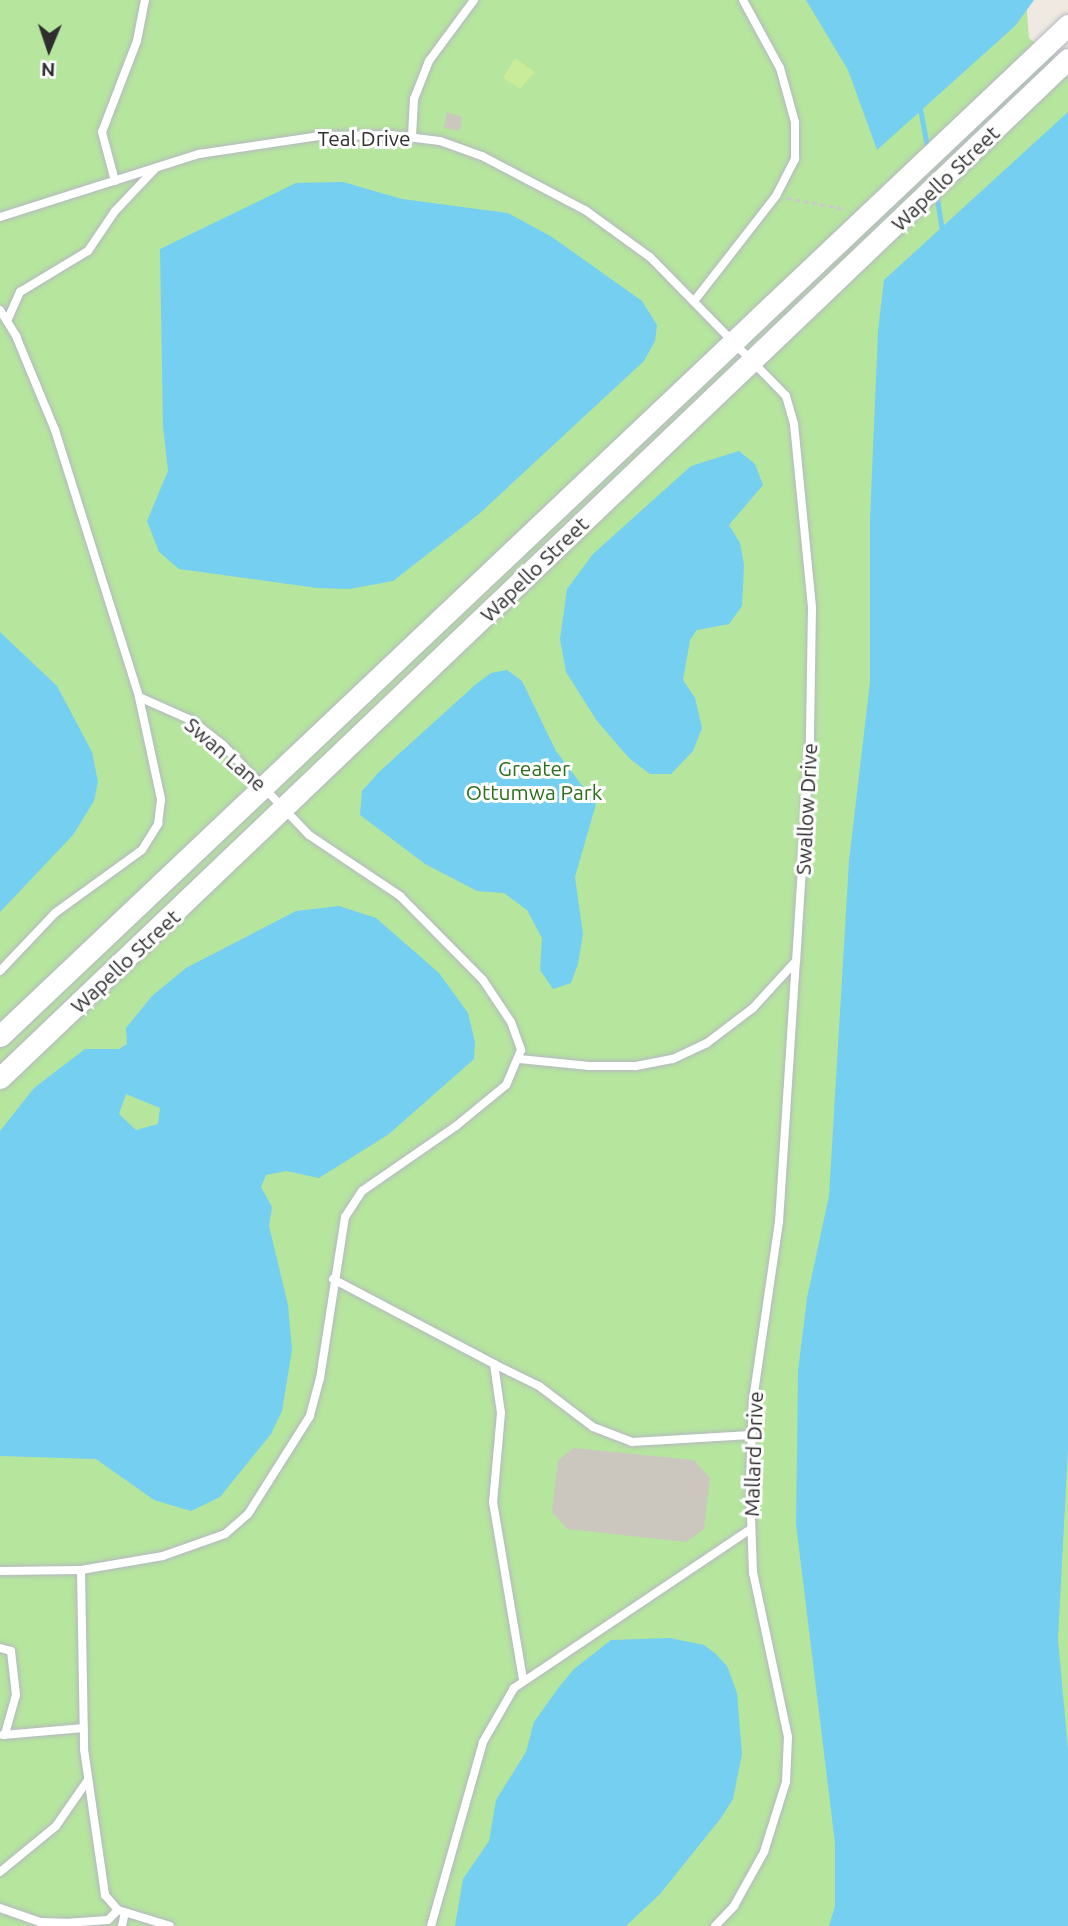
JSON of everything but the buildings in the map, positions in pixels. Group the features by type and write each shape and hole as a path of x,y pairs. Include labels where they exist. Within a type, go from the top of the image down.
{"main road":[{"name":"Wapello Street","path":"0,1036 732,340 1068,25"},
{"name":"Wapello Street","path":"0,1078 288,808 751,358 1068,59"}],"lane":[{"path":"115,181 102,132 137,41 145,0"},
{"path":"412,136 414,99 429,61 474,0"},
{"path":"695,300 776,196 795,159 795,122 779,68 743,0"},
{"name":"Teal Drive","path":"0,218 199,153 319,136 412,136 482,156 585,210 650,257 751,358"},
{"path":"7,321 20,292 88,251 115,211 157,167"},
{"path":"0,310 55,430 139,697 161,799 158,824 142,850 54,913 0,971"},
{"name":"Swallow Drive","path":"751,358 786,396 794,424 812,607 809,754 796,961"},
{"name":"Swan Lane","path":"139,697 191,720 288,808 309,835 400,897 483,980 511,1022 521,1050 519,1059"},
{"path":"0,1571 81,1570 163,1556 225,1534 248,1514 310,1416 320,1378 333,1279 345,1217 362,1191 456,1126 506,1085 519,1059 589,1066 635,1066 673,1059 707,1042 753,1008 796,961"},
{"name":"Mallard Drive","path":"715,1926 733,1906 764,1852 786,1782 788,1737 753,1573 751,1435 779,1222 796,961"},
{"path":"333,1279 539,1386 593,1427 632,1443 751,1435"},
{"path":"494,1364 501,1413 493,1502 523,1680"},
{"path":"431,1926 483,1742 514,1688 751,1528"},
{"path":"81,1570 84,1728 88,1780 105,1895 122,1911 170,1926"},
{"path":"0,1648 11,1651 16,1695 3,1735 84,1728"},
{"path":"0,1872 56,1826 88,1780"},
{"path":"0,1908 40,1922 65,1923 108,1920 122,1911"},
{"path":"122,1911 122,1926"}],"path":[{"path":"776,196 830,209 877,203"}],"green space":[{"name":"Greater Ottumwa Park","path":"0,0 1026,0 1029,38 1068,69 1068,1926 0,1926"},
{"path":"515,58 535,72 520,89 503,78"}],"water":[{"path":"806,0 1034,0 1015,26 877,150 848,70"},
{"path":"1068,112 1068,1448 1058,1640 1068,1749 1068,1926 829,1926 835,1906 835,1843 796,1524 798,1371 807,1298 829,1196 849,861 870,682 870,519 878,331 884,280"},
{"path":"343,182 402,199 508,213 552,237 642,301 657,325 655,341 644,361 479,514 393,581 349,589 317,588 179,569 159,552 147,521 168,471 163,426 160,249 296,183"},
{"path":"739,451 755,464 763,485 729,525 740,543 744,565 742,606 729,624 697,630 690,640 683,680 695,698 702,728 693,751 671,774 650,774 629,758 597,721 566,672 560,639 567,589 593,554 691,466"},
{"path":"0,632 57,686 92,752 98,782 94,801 73,835 0,912"},
{"path":"507,670 522,681 556,751 596,804 575,877 583,934 578,964 571,983 553,989 540,970 542,938 527,910 504,893 477,891 425,864 360,815 362,791 379,772 475,685 491,673"},
{"path":"339,906 376,918 439,973 468,1013 475,1042 474,1059 389,1134 319,1178 286,1171 266,1175 261,1187 272,1207 269,1226 288,1305 292,1350 282,1411 271,1434 220,1497 191,1511 154,1500 96,1459 0,1456 0,1131 34,1088 85,1049 119,1049 127,1044 126,1028 152,996 186,968 296,911","holes":["126,1094 160,1108 158,1124 136,1130 119,1114"]},
{"path":"670,1638 704,1645 716,1654 727,1666 737,1693 742,1754 733,1799 721,1818 660,1894 626,1926 455,1926 463,1879 489,1841 496,1800 526,1752 534,1722 559,1687 574,1669 611,1640"}],"waterway":[{"path":"920,106 928,149"},
{"path":"937,196 943,232"}]}
